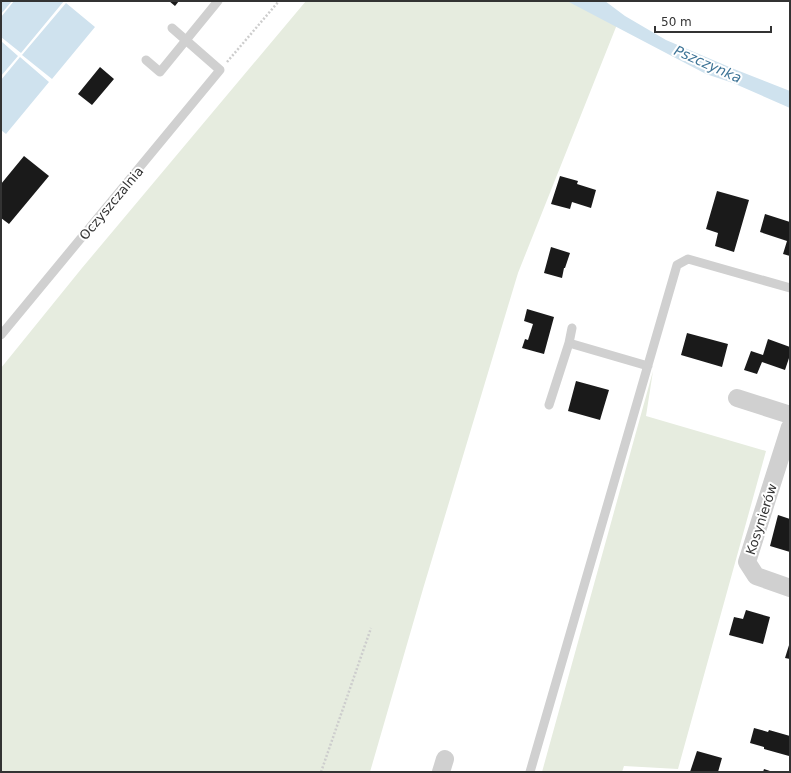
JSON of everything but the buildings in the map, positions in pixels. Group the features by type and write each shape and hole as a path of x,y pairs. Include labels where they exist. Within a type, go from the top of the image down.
{"street":[{"path":"737,398 790,414"},
{"name":"Kosynierów","path":"790,427 747,562 756,576 790,588"}],"lane":[{"path":"146,60 160,72 218,1"},
{"path":"172,28 220,70"},
{"name":"Oczyszczalnia","path":"1,335 220,70"},
{"path":"530,772 677,265 688,259 790,288"},
{"path":"549,405 569,343 572,328"},
{"path":"569,343 648,366"}],"path":[{"path":"220,70 279,1"},
{"path":"321,772 371,628"}],"shaded area":[{"path":"306,1 578,1 618,22 518,273 423,589 370,772 1,772 1,368 82,268"},
{"path":"653,371 646,416 766,451 678,769 624,766 622,772 542,772"}],"water":[{"path":"1,1 12,1 1,14"},
{"path":"14,1 64,1 21,53 1,37 1,17"},
{"name":"Pszczynka","path":"567,1 605,1 625,16 666,40 790,91 790,108 733,83 706,74"},
{"path":"66,3 95,27 52,79 22,55"},
{"path":"1,41 18,56 1,76"},
{"path":"20,57 49,82 6,134 1,130 1,80"}]}
